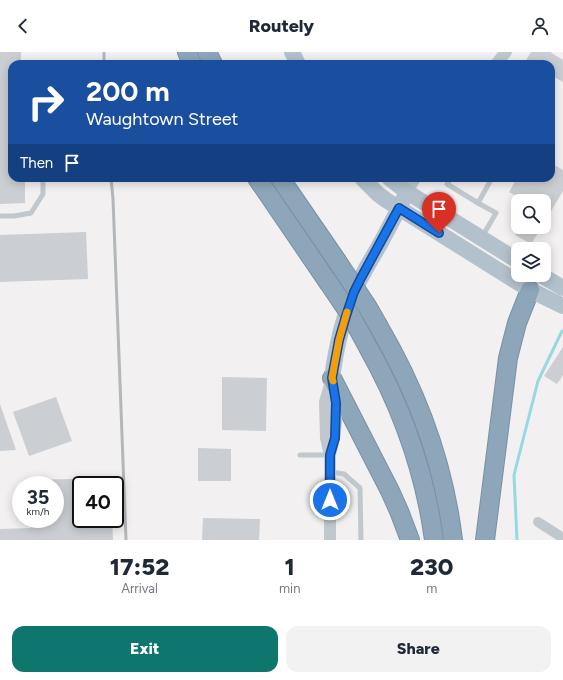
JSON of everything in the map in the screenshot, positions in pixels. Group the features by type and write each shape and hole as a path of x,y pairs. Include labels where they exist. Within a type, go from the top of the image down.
{"highway":[{"path":"259,182 350,316 391,392 412,444 425,493 434,540"},
{"path":"283,182 352,282 379,327 409,384 430,438 445,496 453,540"},
{"path":"485,540 508,358 530,282"},
{"path":"332,378 390,491 410,540"}],"main road":[{"path":"366,182 378,194 399,208 511,271"},
{"path":"332,378 339,340 354,292 411,185 482,238 511,257"},
{"path":"551,281 563,288"},
{"path":"530,282 563,306"}],"street":[{"path":"499,60 506,52"},
{"path":"330,540 330,455 335,438 336,403 332,378"},
{"path":"538,522 563,538"}],"lane":[{"path":"0,216 14,216 31,213 43,194 43,182"},
{"path":"449,182 448,184 496,213 482,238"},
{"path":"478,203 490,182"},
{"path":"300,455 330,455"},
{"path":"330,472 344,474 360,488 361,540"}],"building":[{"path":"0,52 21,52 21,60 8,60 8,182 25,182 25,203 0,204"},
{"path":"531,52 550,52 563,60 563,82 555,77 555,60 526,60"},
{"path":"555,165 563,170 563,191 551,211 551,194 513,194 509,192 515,182 555,182"},
{"path":"86,232 88,279 0,282 0,235"},
{"path":"537,234 532,242 527,242 515,235"},
{"path":"563,347 563,375 557,384 544,376"},
{"path":"222,377 267,378 266,431 222,430"},
{"path":"56,397 72,441 29,456 13,412"},
{"path":"0,404 16,450 0,451"},
{"path":"198,448 231,449 231,481 198,481"},
{"path":"64,479 72,479 72,528 112,528 113,540 0,540 0,529 64,528"},
{"path":"203,518 260,519 259,540 202,540"}],"waterway":[{"path":"517,540 514,475 538,381 562,331"}],"railway":[{"path":"104,52 104,60"},
{"path":"111,182 126,540"}],"slow traffic":[{"path":"333,381 332,378 335,356 347,312"}],"route":[{"path":"330,500 330,455 335,438 336,403 332,378 339,340 354,292 394,220 399,208 439,233"}]}
